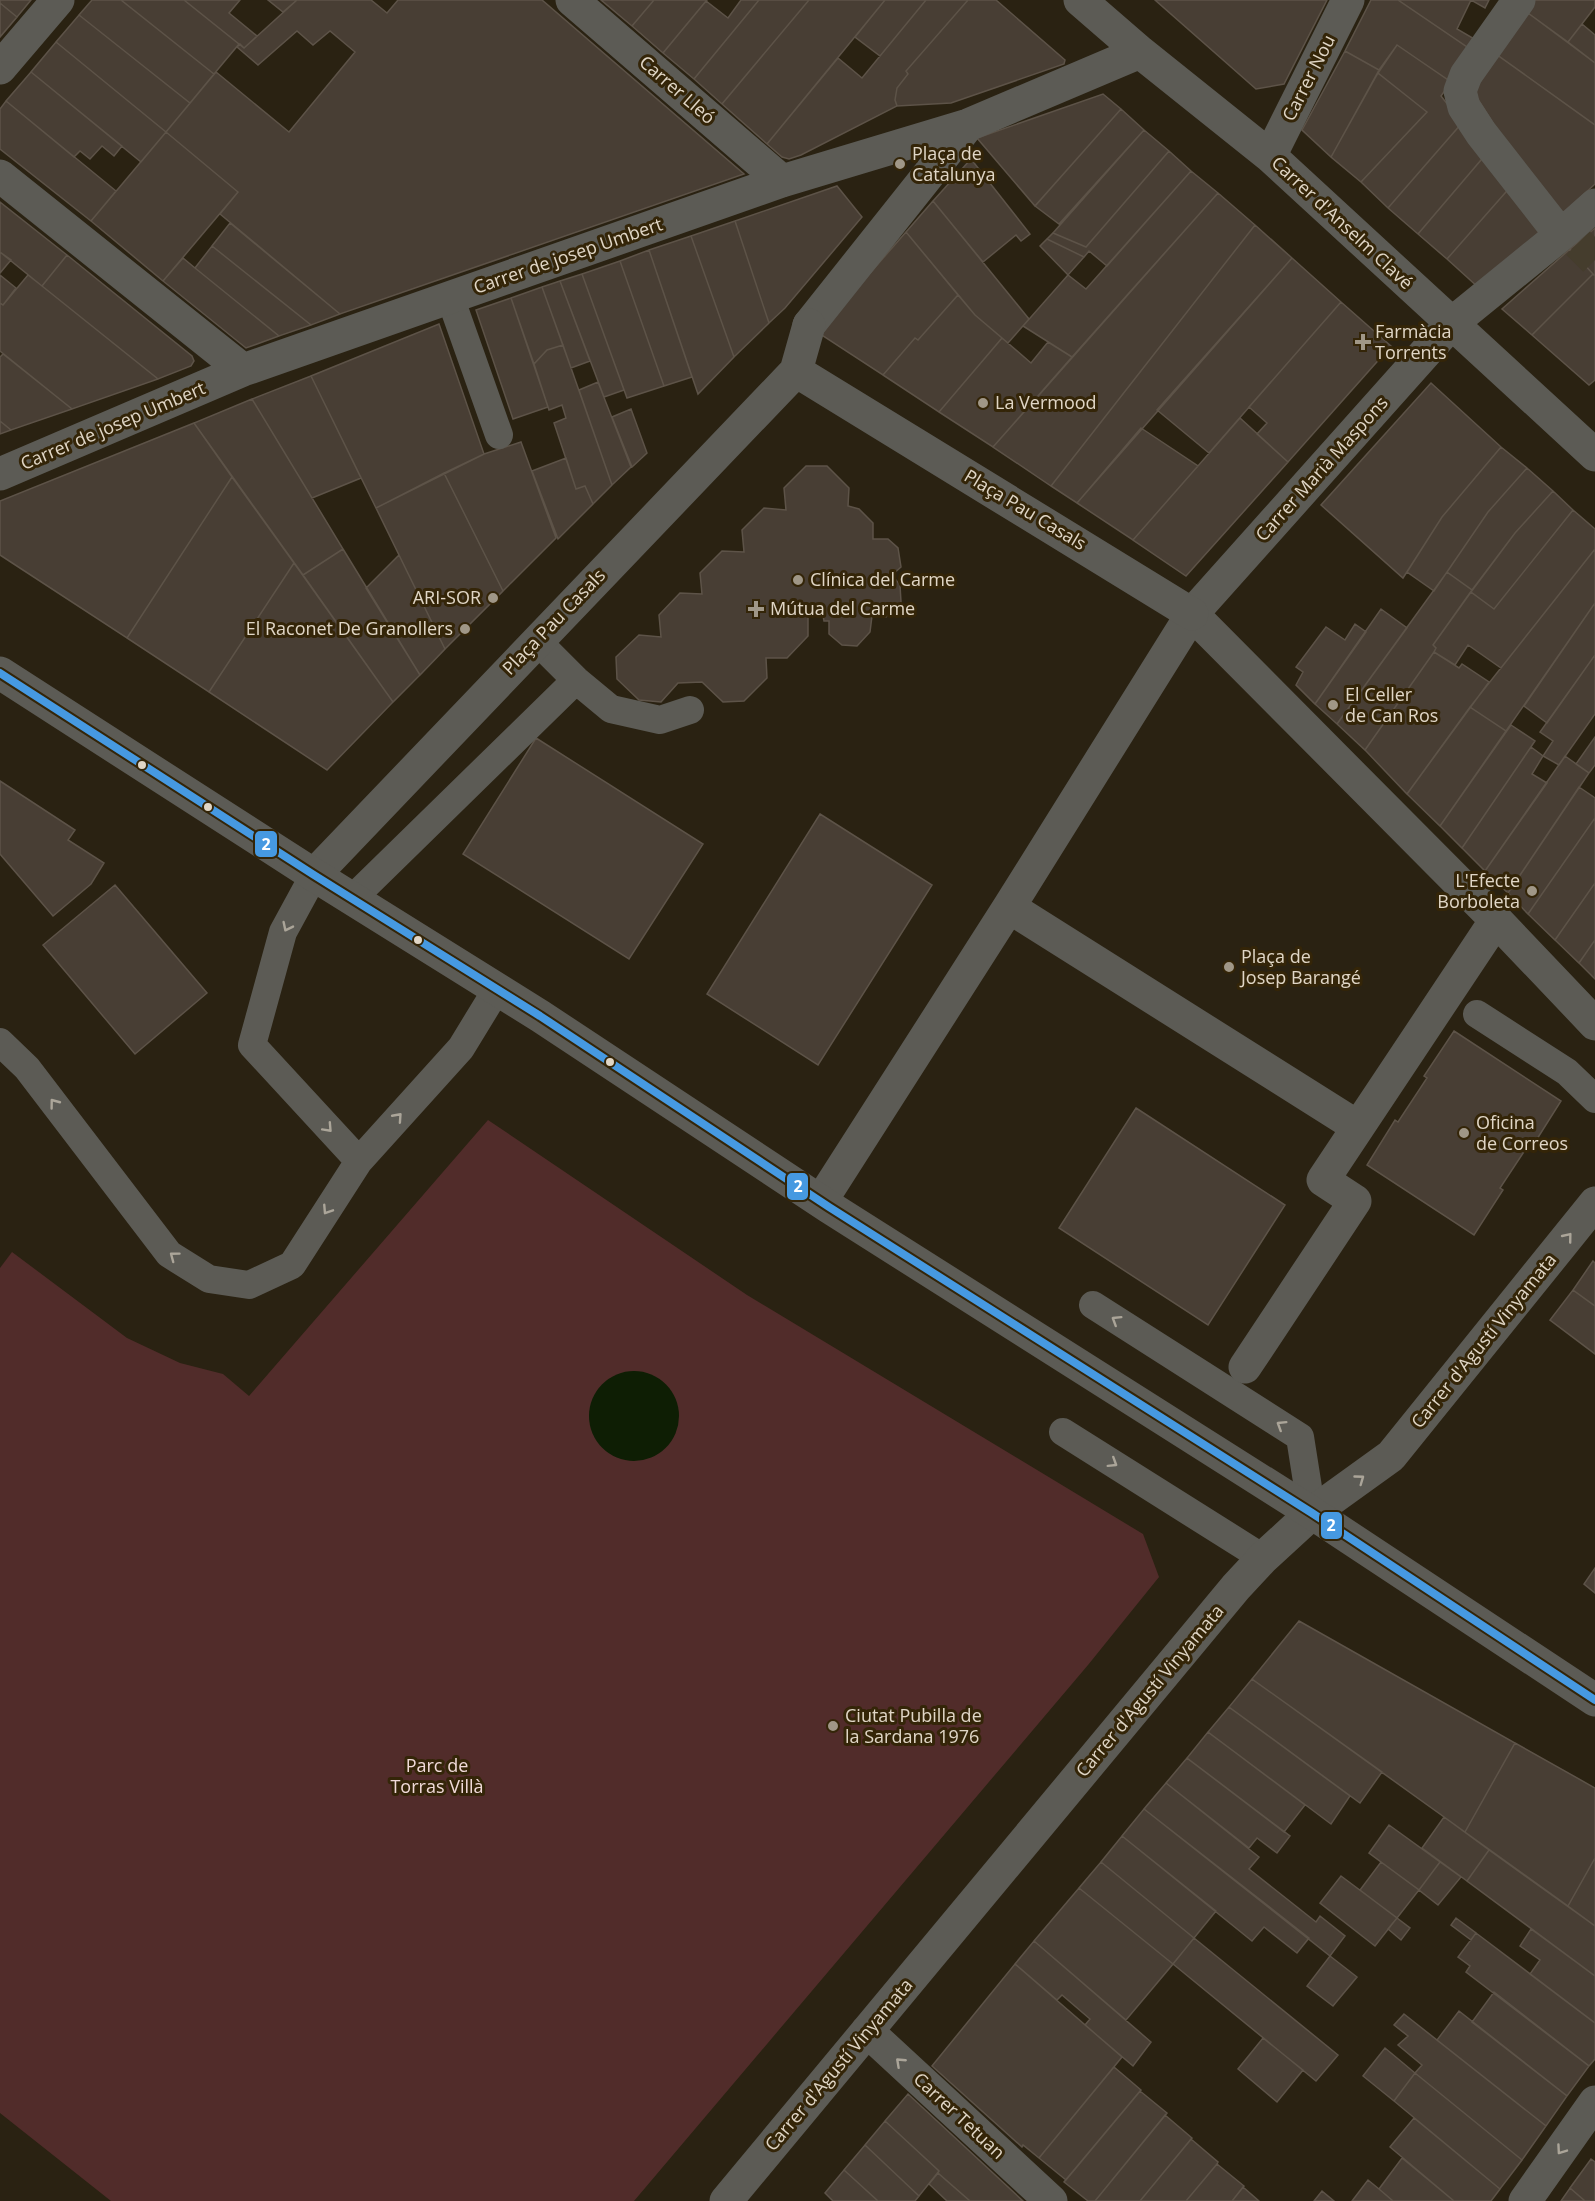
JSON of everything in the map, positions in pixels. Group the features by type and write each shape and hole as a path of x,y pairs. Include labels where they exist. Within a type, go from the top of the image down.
{"street":[{"path":"0,68 58,0"},
{"name":"Carrer Lleó","path":"572,0 783,181"},
{"name":"Carrer d'Anselm Clavé","path":"1080,0 1270,156 1595,455"},
{"name":"Carrer Nou","path":"1270,156 1348,0"},
{"path":"1519,0 1466,75 1460,91 1464,107 1481,133 1569,235"},
{"name":"Carrer de josep Umbert","path":"0,474 243,370 783,181 968,125 1140,51"},
{"path":"887,149 914,193 968,125"},
{"path":"0,176 243,370"},
{"name":"Plaça Pau Casals","path":"314,875 796,371 809,324 914,193"},
{"name":"Carrer Marià Maspons","path":"1192,614 1452,324 1569,235 1595,205"},
{"name":"Plaça Pau Casals","path":"796,371 1192,614"},
{"path":"821,1201 1009,907 1192,614 1496,920 1595,1024"},
{"path":"0,673 314,875 497,989 821,1201 1312,1513 1595,1700"},
{"path":"1009,907 1358,1127"},
{"path":"1245,1367 1354,1201 1323,1180 1496,920"},
{"name":"Carrer d'Agustí Vinyamata","path":"726,2201 1236,1587 1263,1558 1312,1513 1392,1456 1595,1203"},
{"name":"Carrer Tetuan","path":"867,2031 1051,2201"},
{"path":"1525,2201 1595,2102"}],"lane":[{"path":"450,297 499,435"},
{"path":"537,641 576,680 611,709 660,720 690,710"},
{"path":"352,899 576,680"},
{"path":"314,875 283,932 252,1045 359,1161"},
{"path":"0,1042 27,1068 169,1254 209,1279 249,1285 291,1265 359,1161 461,1048 497,989"},
{"path":"1477,1014 1567,1072 1595,1099"},
{"path":"1093,1305 1300,1437 1312,1513"},
{"path":"1063,1432 1263,1558"}],"green space":[{"name":"Parc de Torras Villà","path":"488,1120 747,1295 1143,1534 1159,1577 1088,1665 634,2201 111,2201 0,2113 0,1268 12,1252 127,1338 180,1363 223,1374 249,1396"}],"shaded area":[{"path":"634,1371 651,1375 666,1384 675,1399 679,1416 675,1433 666,1448 651,1457 634,1461 617,1457 602,1448 593,1433 589,1416 593,1399 602,1384 617,1375"}],"building":[{"path":"0,0 31,0 17,17 0,3"},
{"path":"92,0 121,0 214,74 190,103 79,15"},
{"path":"121,0 184,0 239,44 214,74"},
{"path":"184,0 240,0 229,13 257,36 244,48"},
{"path":"268,0 297,0 283,12"},
{"path":"297,0 371,0 387,13 398,0 542,0 744,174 340,314 220,214 238,192 166,132 216,72 289,132 355,52 330,31 313,45 297,31 258,65 237,47 240,44 244,48"},
{"path":"601,0 654,0 632,26"},
{"path":"654,0 707,0 663,53 632,26"},
{"path":"741,0 759,0 694,79 663,53 706,1 728,18"},
{"path":"759,0 809,0 722,104 694,79"},
{"path":"809,0 885,0 767,144 722,104"},
{"path":"885,0 926,0 880,56 855,37"},
{"path":"926,0 968,0 906,71 908,74 897,88 895,100 897,106 789,159 782,157 767,144 838,58 862,78"},
{"path":"968,0 996,0 1065,60 1064,64 951,103 897,106 895,100 897,88 908,74 906,71"},
{"path":"1155,0 1327,0 1284,84 1256,89"},
{"path":"1371,0 1398,0 1470,49 1451,82 1397,45 1379,70 1345,51"},
{"path":"1398,0 1471,0 1457,29 1476,40 1470,49"},
{"path":"1471,0 1489,0 1485,8"},
{"path":"1535,0 1595,0 1595,7 1568,42 1528,13"},
{"path":"0,3 17,17 0,37"},
{"path":"1528,13 1595,63 1595,125 1496,54"},
{"path":"79,15 190,103 166,132 56,42"},
{"path":"1582,24 1595,35 1595,63 1568,42"},
{"path":"56,42 166,132 141,162 31,72"},
{"path":"1397,45 1451,82 1441,96 1462,123 1388,208 1361,182 1427,112 1378,73"},
{"path":"1345,51 1379,70 1331,157 1302,130"},
{"path":"1496,54 1595,125 1595,184 1558,218 1534,188 1474,93"},
{"path":"31,72 122,146 114,156 102,146 90,159 80,151 74,157 6,101"},
{"path":"1378,73 1427,112 1361,182 1331,157"},
{"path":"1103,94 1121,109 1035,206 977,138"},
{"path":"6,101 116,191 91,221 0,149 0,109"},
{"path":"1121,109 1144,130 1059,224 1035,206"},
{"path":"1462,123 1487,153 1418,234 1388,208"},
{"path":"1144,130 1169,151 1086,247 1053,233"},
{"path":"166,132 238,192 163,281 91,221"},
{"path":"1169,151 1191,171 1107,266 1089,251 1084,257 1047,239 1053,233 1086,247"},
{"path":"1487,153 1513,184 1447,259 1418,234"},
{"path":"971,159 1030,234 1021,241 1016,235 983,262 933,201"},
{"path":"1191,171 1218,193 1072,357 1023,326 1068,275 1086,289"},
{"path":"1513,184 1547,228 1479,288 1447,259"},
{"path":"837,186 862,217 785,308 769,323 735,221"},
{"path":"1218,193 1255,225 1051,486 993,447"},
{"path":"933,201 1029,319 1008,343 975,315 906,232"},
{"path":"0,202 67,255 42,286 0,252"},
{"path":"735,221 769,323 734,357 691,236"},
{"path":"230,223 340,314 311,325 212,246"},
{"path":"1255,225 1292,258 1077,503 1051,486"},
{"path":"1595,228 1595,244 1587,235"},
{"path":"906,232 958,295 918,340 915,338 883,375 820,334 821,329"},
{"path":"1587,235 1595,244 1595,276 1570,249"},
{"path":"691,236 734,357 698,394 649,250"},
{"path":"1047,239 1084,257 1068,275 1040,246"},
{"path":"212,246 311,325 279,336 195,268"},
{"path":"1570,249 1593,274 1532,335 1502,309"},
{"path":"649,250 692,377 664,386 620,261"},
{"path":"0,252 11,260 0,273"},
{"path":"67,255 192,356 194,361 191,366 158,379 42,286"},
{"path":"183,258 279,336 246,348 163,281"},
{"path":"1292,258 1341,302 1209,453 1157,410"},
{"path":"620,261 664,386 627,398 582,274"},
{"path":"582,274 624,390 604,397 560,281"},
{"path":"1593,274 1595,276 1595,380 1589,385 1532,335"},
{"path":"0,275 16,288 3,305 0,303"},
{"path":"28,275 158,379 72,409 0,351 0,303 3,305"},
{"path":"560,281 590,361 571,368 542,287"},
{"path":"542,287 563,345 547,350 534,364 511,298"},
{"path":"958,295 975,315 1002,338 939,412 883,375 915,338 918,340"},
{"path":"511,298 548,407 513,419 476,310"},
{"path":"1341,302 1391,346 1288,462 1257,434 1267,423 1249,407"},
{"path":"439,324 484,454 376,508 311,376"},
{"path":"1002,338 1031,363 1048,342 1072,357 993,447 939,412"},
{"path":"563,345 612,485 593,504 585,486 576,489 554,423 566,418 562,405 549,410 534,364 547,350"},
{"path":"3,354 72,409 11,430 0,421 0,357"},
{"path":"311,376 361,478 312,498 252,399"},
{"path":"598,382 631,467 612,485 579,390"},
{"path":"1431,383 1501,447 1442,517 1403,578 1321,505"},
{"path":"252,399 343,549 303,575 194,423"},
{"path":"631,409 647,453 632,467 612,417"},
{"path":"1240,418 1288,462 1186,576 1133,540"},
{"path":"0,421 11,430 0,434"},
{"path":"194,423 232,477 127,638 0,555 0,501"},
{"path":"1141,428 1198,466 1133,540 1077,503"},
{"path":"521,442 556,538 503,591 444,473 484,454"},
{"path":"1501,447 1527,468 1488,512 1434,591 1407,572 1442,517"},
{"path":"566,458 576,489 585,486 593,504 558,539 532,471"},
{"name":"Clínica del Carme","path":"806,466 827,466 849,488 848,506 859,509 873,523 873,539 888,539 898,548 901,567 892,575 900,585 901,602 886,617 872,616 870,632 857,646 842,645 829,634 829,621 824,621 823,615 808,615 808,636 787,658 766,658 767,678 744,701 723,702 702,682 678,683 661,702 639,700 617,679 616,657 639,635 661,637 659,615 680,593 702,594 700,573 722,551 744,552 742,530 764,508 786,510 784,488"},
{"path":"1527,468 1553,491 1515,533 1472,590 1447,572 1488,512"},
{"path":"444,473 503,591 445,649 376,508"},
{"path":"232,477 294,563 209,692 127,638"},
{"path":"1553,491 1573,510 1494,609 1471,592 1515,533"},
{"path":"1573,510 1595,529 1595,549 1501,668 1468,645 1455,665 1434,652 1436,648 1433,645 1471,592 1494,609"},
{"path":"343,549 420,675 393,702 303,575"},
{"path":"1595,549 1595,603 1506,731 1470,707"},
{"path":"399,555 445,649 420,675 366,588"},
{"path":"294,563 393,702 327,770 209,692"},
{"path":"1447,572 1472,590 1433,645 1436,648 1434,652 1365,750 1337,724"},
{"path":"1595,603 1595,655 1547,723 1524,706"},
{"path":"1381,609 1407,628 1337,724 1315,704"},
{"path":"1355,624 1366,632 1315,704 1296,685 1303,672 1296,667 1326,627 1345,640"},
{"path":"1434,652 1459,668 1462,664 1489,682 1407,794 1365,750"},
{"path":"1595,655 1595,714 1559,765 1543,756 1553,741 1540,732"},
{"path":"1470,707 1506,731 1440,826 1407,794"},
{"path":"1511,725 1535,741 1462,848 1440,826"},
{"path":"1595,737 1595,765 1589,773 1576,764"},
{"path":"536,738 703,844 629,959 463,854"},
{"path":"1531,747 1543,756 1532,774 1547,783 1485,871 1462,848"},
{"path":"1565,756 1589,773 1508,893 1485,871"},
{"path":"0,781 75,830 68,840 104,863 91,884 53,916 0,854"},
{"path":"1579,787 1595,798 1595,818 1528,914 1508,893"},
{"path":"820,814 932,885 818,1065 707,994"},
{"path":"1595,818 1595,883 1555,940 1528,914"},
{"path":"1595,883 1595,940 1579,963 1555,940"},
{"path":"115,885 207,993 135,1054 43,945"},
{"path":"1595,940 1595,979 1579,963"},
{"name":"Oficina de Correos","path":"1454,1031 1561,1101 1532,1147 1529,1144 1500,1188 1503,1190 1474,1235 1367,1165 1395,1120 1398,1122 1427,1078 1424,1076"},
{"path":"1136,1108 1285,1205 1208,1325 1059,1228"},
{"path":"1593,1261 1595,1263 1595,1306 1573,1290"},
{"path":"1573,1290 1595,1306 1595,1354 1550,1320"},
{"path":"1595,1568 1595,1593 1584,1584"},
{"path":"1299,1621 1515,1743 1465,1832 1252,1679"},
{"path":"1252,1679 1382,1772 1360,1803 1229,1707"},
{"path":"1229,1707 1350,1796 1331,1824 1208,1732"},
{"path":"1208,1732 1305,1805 1284,1832 1187,1758"},
{"path":"1515,1743 1595,1788 1595,1858 1568,1906 1465,1832"},
{"path":"1187,1758 1290,1836 1277,1853 1257,1838 1249,1848 1166,1783"},
{"path":"1166,1783 1259,1857 1249,1869 1316,1922 1320,1916 1345,1936 1330,1956 1144,1809"},
{"path":"1144,1809 1309,1938 1297,1953 1264,1927 1252,1941 1122,1836"},
{"path":"1444,1817 1489,1850 1467,1881 1422,1848"},
{"path":"1389,1825 1440,1862 1419,1890 1369,1853"},
{"path":"1122,1836 1216,1911 1194,1938 1101,1862"},
{"path":"1489,1850 1595,1926 1595,1976 1467,1881"},
{"path":"1595,1858 1595,1926 1568,1906"},
{"path":"1101,1862 1194,1938 1173,1964 1079,1888"},
{"path":"1381,1862 1419,1890 1397,1918 1360,1890"},
{"path":"1440,1862 1461,1877 1438,1905 1419,1890"},
{"path":"1341,1876 1397,1918 1375,1946 1320,1903"},
{"path":"1079,1888 1173,1964 1126,2020 1034,1941"},
{"path":"1397,1918 1410,1928 1401,1940 1388,1929"},
{"path":"1456,1918 1476,1933 1471,1940 1451,1925"},
{"path":"1531,1929 1595,1976 1595,2023 1530,1974 1540,1960 1520,1946"},
{"path":"1476,1933 1595,2023 1595,2059 1589,2066 1466,1972 1470,1966 1458,1957"},
{"path":"1194,1938 1338,2055 1316,2081 1173,1964"},
{"path":"1034,1941 1151,2042 1133,2066 1085,2025 1090,2019 1062,1995 1057,2000 1015,1964"},
{"path":"1330,1956 1357,1977 1333,2006 1307,1986"},
{"path":"1015,1964 1122,2057 1039,2158 1023,2145 1022,2147 932,2066"},
{"path":"1494,1992 1589,2066 1567,2096 1472,2022"},
{"path":"1459,2011 1567,2096 1546,2126 1437,2040"},
{"path":"1404,2014 1546,2126 1522,2160 1415,2073 1422,2065 1398,2045 1408,2036 1394,2025"},
{"path":"1263,2038 1303,2070 1277,2102 1238,2069"},
{"path":"1385,2048 1415,2073 1394,2101 1363,2076"},
{"path":"1114,2067 1141,2090 1066,2180 1039,2158"},
{"path":"1415,2073 1522,2160 1500,2189 1394,2101"},
{"path":"1140,2091 1167,2113 1095,2201 1088,2201 1064,2182"},
{"path":"908,2094 1023,2201 970,2201 938,2173 939,2171 885,2121"},
{"path":"1165,2115 1192,2138 1140,2201 1095,2201"},
{"path":"1414,2118 1500,2189 1491,2201 1454,2201 1390,2147"},
{"path":"885,2121 939,2171 919,2196 865,2145"},
{"path":"1191,2139 1218,2162 1217,2164 1186,2201 1140,2201"},
{"path":"865,2145 919,2196 915,2201 878,2201 844,2170"},
{"path":"1402,2158 1454,2201 1393,2201 1379,2189"},
{"path":"1591,2159 1595,2162 1595,2201 1585,2201 1570,2188"},
{"path":"1217,2164 1244,2186 1232,2201 1186,2201"},
{"path":"844,2170 878,2201 833,2201 825,2193"},
{"path":"938,2173 970,2201 947,2201 929,2184"},
{"path":"1368,2180 1379,2189 1393,2201 1352,2201"},
{"path":"1243,2187 1259,2201 1232,2201"},
{"path":"1570,2188 1585,2201 1561,2201"},
{"path":"1322,2191 1334,2201 1314,2201"}],"tunnel":[{"path":"1578,243 1595,260"}],"transit line":[{"name":"2","path":"0,673 314,875 540,1016 829,1207 1312,1513 1595,1700"}],"place":[{"name":"Plaça de Catalunya","path":"900,164"},
{"name":"Farmàcia Torrents","path":"1363,342"},
{"name":"La Vermood","path":"983,403"},
{"name":"Clínica del Carme","path":"798,580"},
{"name":"ARI-SOR","path":"493,598"},
{"name":"Mútua del Carme","path":"756,609"},
{"name":"El Raconet De Granollers","path":"465,629"},
{"name":"El Celler de Can Ros","path":"1333,705"},
{"name":"L'Efecte Borboleta","path":"1532,891"},
{"name":"Plaça de Josep Barangé","path":"1229,967"},
{"name":"Oficina de Correos","path":"1464,1133"},
{"name":"Ciutat Pubilla de la Sardana 1976","path":"833,1726"}]}
